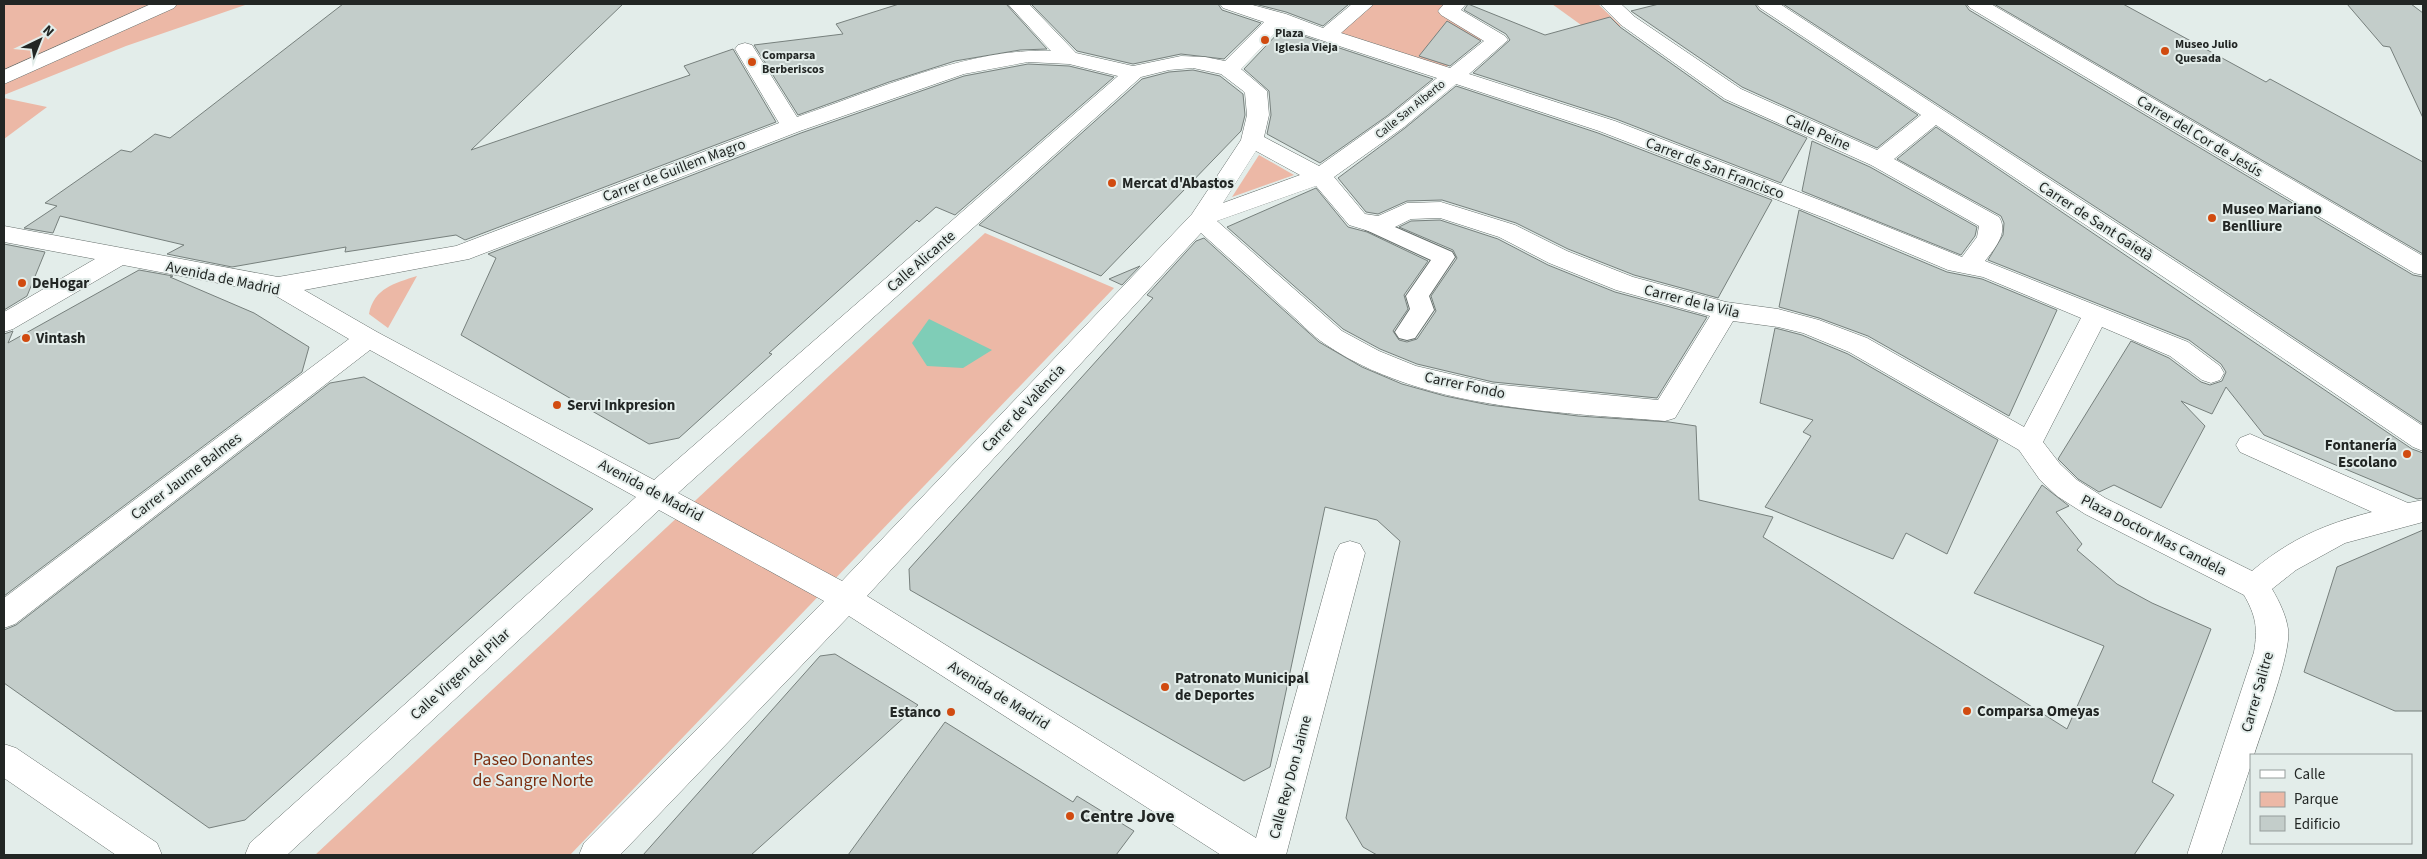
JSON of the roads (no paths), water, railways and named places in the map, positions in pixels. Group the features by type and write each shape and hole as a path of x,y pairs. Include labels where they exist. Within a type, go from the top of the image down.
{"street":[{"path":"4,78 168,4"},
{"path":"1018,4 1069,58"},
{"name":"Carrer de San Francisco","path":"1232,4 1607,126 1835,214 1957,264 1988,270 2096,314"},
{"path":"1328,34 1364,4"},
{"name":"Calle San Alberto","path":"1320,176 1396,122 1498,40 1448,11 1456,4"},
{"name":"Calle Peine","path":"1610,4 1628,21 1733,94 1879,160 1991,223 1989,238 1968,266"},
{"name":"Carrer de Sant Gaietà","path":"1767,4 1934,116 2195,286 2423,440"},
{"name":"Carrer del Cor de Jesús","path":"1977,4 2423,267"},
{"path":"1228,70 1279,18"},
{"path":"745,49 792,126"},
{"name":"Carrer de Guillem Magro","path":"278,286 460,253 792,126 960,68 1028,56 1069,58 1134,73"},
{"name":"Calle Alicante","path":"658,494 1134,73 1159,64 1198,62 1228,70"},
{"name":"Carrer de València","path":"846,598 1200,219 1252,140 1258,115 1256,91 1228,70"},
{"path":"1879,160 1934,116"},
{"path":"1252,140 1320,176 1357,220 1372,224"},
{"name":"Carrer de València","path":"1200,219 1320,176"},
{"name":"Carrer de la Vila","path":"1372,224 1383,223 1407,211 1441,210 1507,231 1558,257 1616,281 1726,311 1778,318 1810,326 1858,345 2030,443"},
{"name":"Carrer Fondo","path":"1200,219 1333,337 1351,349 1429,380 1492,392 1548,400 1665,411 1726,311"},
{"name":"Avenida de Madrid","path":"4,234 278,286 368,338 658,494 846,598 1252,855"},
{"path":"4,323 118,257"},
{"path":"2030,443 2096,314 2179,349 2211,373"},
{"name":"Carrer Jaume Balmes","path":"4,615 368,338"},
{"name":"Plaza Doctor Mas Candela","path":"2030,443 2050,472 2067,488 2095,506 2255,586"},
{"path":"2250,445 2415,513"},
{"name":"Calle Virgen del Pilar","path":"262,855 658,494"},
{"path":"2255,586 2285,561 2311,545 2337,533 2415,513"},
{"name":"Calle Rey Don Jaime","path":"1269,855 1350,553"},
{"name":"Carrer Salitre","path":"2204,855 2270,652 2273,630 2266,606 2255,586"},
{"path":"596,855 846,598"},
{"path":"4,759 145,855"}],"lane":[{"path":"1372,224 1444,257 1417,296 1422,310 1407,332"}],"place":[{"name":"Plaza Iglesia Vieja","path":"1265,40"},
{"name":"Museo Julio Quesada","path":"2165,51"},
{"name":"Comparsa Berberiscos","path":"752,62"},
{"name":"Mercat d'Abastos","path":"1112,183"},
{"name":"Museo Mariano Benlliure","path":"2212,218"},
{"name":"DeHogar","path":"22,283"},
{"name":"Vintash","path":"26,338"},
{"name":"Servi Inkpresion","path":"557,405"},
{"name":"Fontanería Escolano","path":"2407,454"},
{"name":"Patronato Municipal de Deportes","path":"1165,687"},
{"name":"Comparsa Omeyas","path":"1967,711"},
{"name":"Estanco","path":"951,712"},
{"name":"Centre Jove","path":"1070,816"}],"park label":[{"name":"Paseo Donantes de Sangre Norte","path":"533,770"}]}
